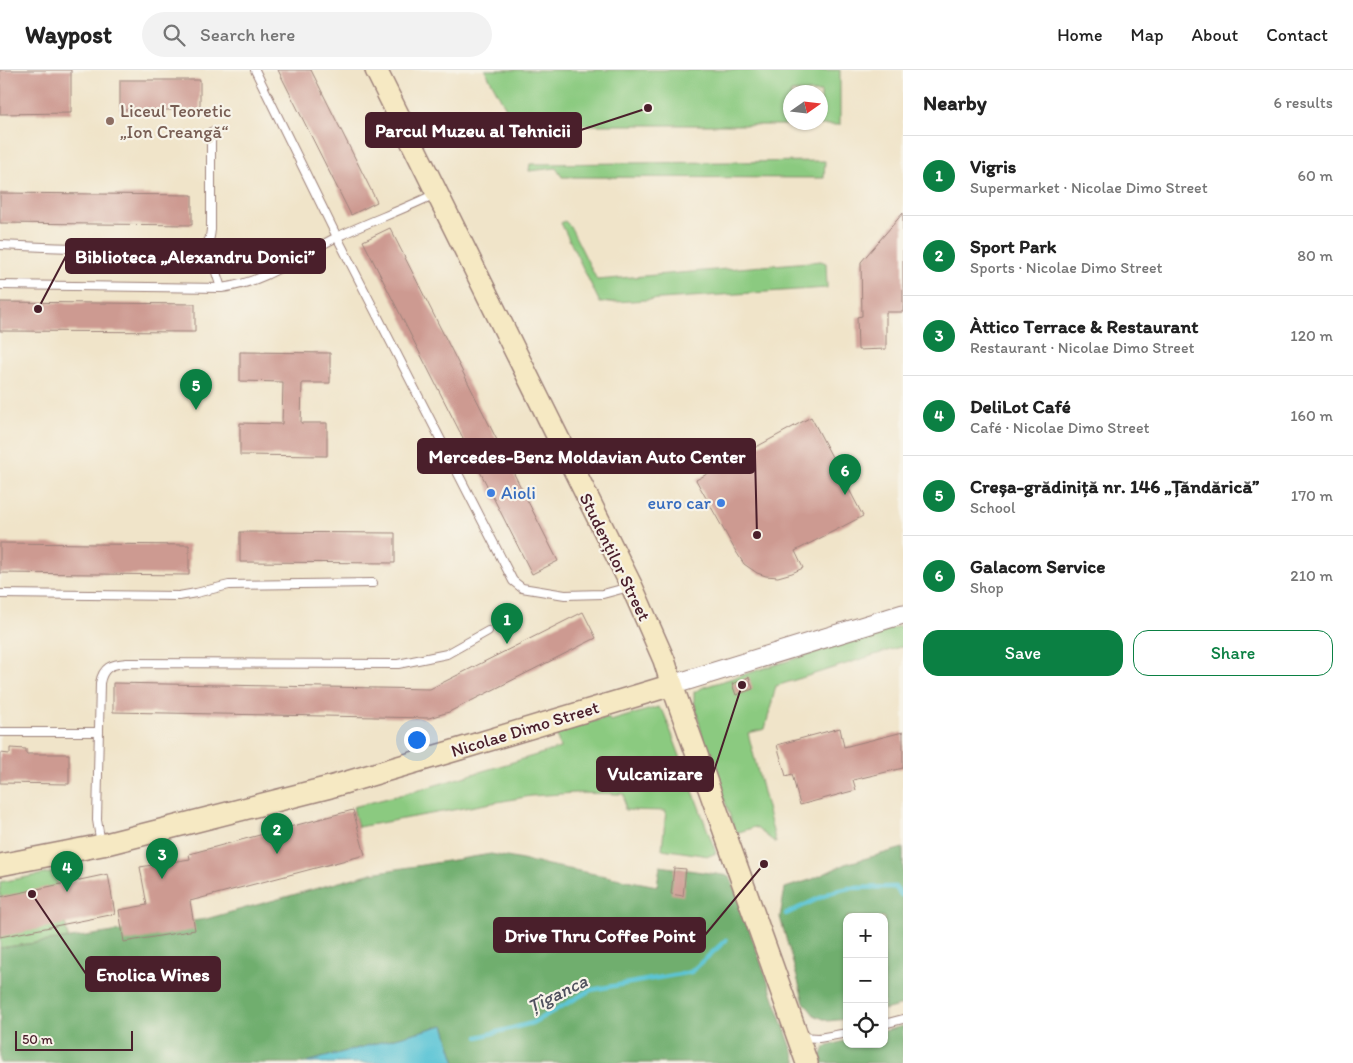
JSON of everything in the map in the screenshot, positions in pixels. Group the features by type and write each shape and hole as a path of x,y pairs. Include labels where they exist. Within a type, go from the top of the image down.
{"main road":[{"name":"Studenților Street","path":"376,70 632,586 664,660 807,1063"},
{"name":"Nicolae Dimo Street","path":"0,865 102,845 340,784 453,752 672,685"}],"street":[{"path":"672,685 903,614"}],"lane":[{"path":"255,70 337,237 512,581 522,588 565,595 603,594 632,586"},
{"path":"0,245 151,249 199,247 207,244 211,230 211,132"},
{"path":"0,285 222,288 241,285 267,276 337,237 438,192"},
{"path":"207,244 222,288"},
{"path":"0,594 178,596 196,594 228,585 373,583"},
{"path":"102,845 97,820 99,732 101,677 107,667 115,664 398,664 447,654 488,630"},
{"path":"0,732 99,732"},
{"path":"888,1023 903,1019"},
{"path":"797,1037 819,1038 843,1034"}],"green space":[{"path":"485,70 840,70 840,125 828,125 828,85 783,85 783,125 515,125"},
{"path":"825,161 824,178 562,177 556,168 529,171 530,164"},
{"path":"565,221 570,226 597,280 821,261 826,263 827,288 600,303 561,223"},
{"path":"903,625 903,646 776,686 765,729 748,733 776,843 755,827 736,833 703,739 694,701 694,692 704,687"},
{"path":"658,707 664,713 716,853 709,856 662,849 666,811 625,810 624,794 575,793 531,796 358,827 353,807 419,790 560,748 556,733 608,717 610,721"},
{"path":"903,848 903,1005 888,1009 888,913 843,913 843,1019 828,1021 814,1015 804,1002 780,917 785,888 813,879 845,864"},
{"path":"491,854 657,886 660,866 730,876 797,1063 456,1063 444,1025 303,1063 0,1063 0,948 206,919 372,873"},
{"path":"55,872 68,938 0,948 0,882"},
{"path":"903,1026 903,1063 822,1063 821,1057 825,1047 843,1041 843,1048 888,1048 888,1030"}],"water":[{"path":"444,1025 456,1063 303,1063"}],"building":[{"path":"0,70 71,70 71,113 0,114"},
{"path":"278,70 311,70 377,202 351,215"},
{"path":"120,80 200,80 200,110 120,110"},
{"path":"0,193 192,195 192,225 0,223"},
{"path":"903,213 903,312 886,312 886,349 858,350 857,317 862,316 861,262"},
{"path":"390,228 558,561 532,574 363,241"},
{"path":"0,302 195,304 195,332 0,331"},
{"path":"240,352 330,353 330,383 302,383 301,423 327,423 327,456 240,455 240,423 282,424 283,382 240,381"},
{"path":"811,417 863,516 795,551 803,568 778,577 766,576 757,573 744,564 696,480"},
{"path":"240,532 395,533 395,563 240,562"},
{"path":"0,543 189,545 189,575 0,573"},
{"path":"583,612 596,638 449,712 429,718 113,712 113,683 430,689"},
{"path":"749,677 753,689 736,695 732,684"},
{"path":"840,728 844,747 903,732 903,768 853,780 856,790 800,805 792,774 786,776 777,745"},
{"path":"10,748 26,749 26,754 69,754 69,784 0,783 0,753 10,754"},
{"path":"353,810 365,855 190,901 195,930 124,942 119,910 147,905 140,867 190,859 189,854"},
{"path":"674,868 686,869 683,896 671,894"},
{"path":"108,874 115,914 0,937 0,897"}],"waterway":[{"name":"Țîganca","path":"786,914 832,892 849,888 895,887 903,895"},
{"name":"Țîganca","path":"478,1037 532,1023 591,990 691,972 726,940"}],"place":[{"name":"Parcul Muzeu al Tehnicii","path":"648,108"},
{"name":"Liceul Teoretic „Ion Creangă“","path":"110,121"},
{"name":"Biblioteca „Alexandru Donici”","path":"38,309"},
{"name":"Creșa-grădiniță nr. 146 „Țăndărică”","path":"196,410"},
{"name":"Aioli","path":"491,493"},
{"name":"Galacom Service","path":"845,495"},
{"name":"euro car","path":"721,503"},
{"name":"Mercedes-Benz Moldavian Auto Center","path":"757,535"},
{"name":"Vigris","path":"507,644"},
{"name":"Vulcanizare","path":"742,685"},
{"name":"Sport Park","path":"277,854"},
{"name":"Drive Thru Coffee Point","path":"764,864"},
{"name":"Àttico Terrace & Restaurant","path":"162,879"},
{"name":"DeliLot Café","path":"67,892"},
{"name":"Enolica Wines","path":"32,894"}]}
